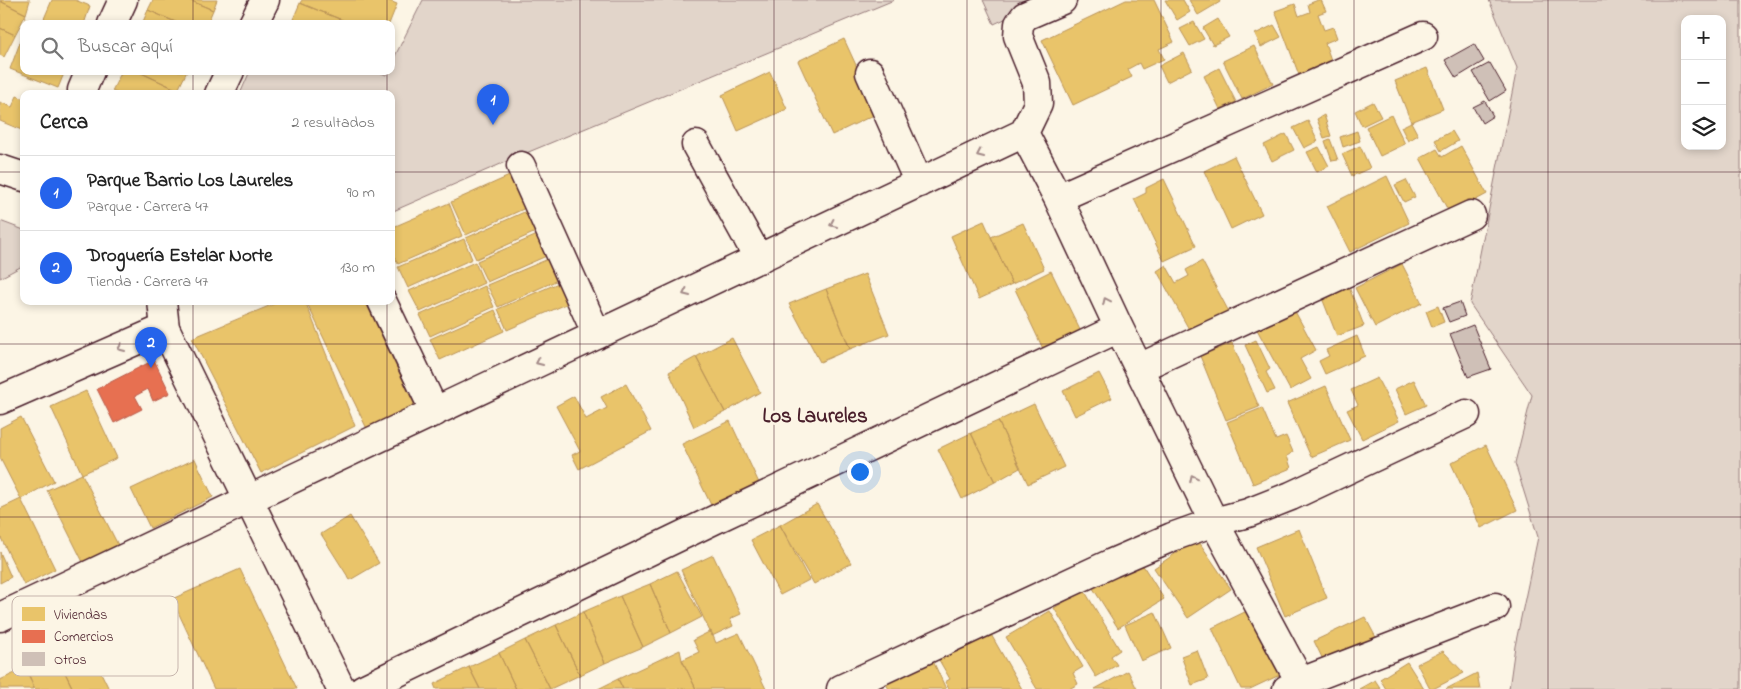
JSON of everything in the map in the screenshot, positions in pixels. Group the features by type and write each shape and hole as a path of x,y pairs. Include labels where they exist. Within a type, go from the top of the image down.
{"street":[{"path":"114,20 123,0"},
{"path":"255,20 265,0"},
{"path":"44,596 1024,133 1038,104 1038,97 1037,83 1018,36 1019,24 1025,16 1062,0"},
{"path":"1058,198 1423,36"},
{"path":"870,73 918,183"},
{"path":"221,90 228,75"},
{"path":"1024,133 1058,198 1214,522 1298,687 1495,607"},
{"path":"696,145 759,259"},
{"path":"521,166 597,335"},
{"path":"0,170 20,176"},
{"path":"1139,368 1471,215"},
{"path":"162,305 165,328 341,689"},
{"path":"384,305 435,412"},
{"path":"0,400 165,328"},
{"path":"363,689 716,518 1119,328"},
{"path":"841,689 1172,537 1214,522 1248,513 1291,496 1466,414"},
{"path":"0,617 12,611"}],"shaded area":[{"path":"423,0 894,0 519,156 395,210 395,90 242,90 248,75 395,75 395,56"},
{"path":"983,0 1046,0 994,24"},
{"path":"1489,0 1741,0 1741,689 1509,689 1515,646 1538,537 1515,463 1532,395 1470,304 1517,68"},
{"path":"0,221 20,228 20,267 0,278"}],"building: Viviendas":[{"path":"0,0 30,0 26,14"},
{"path":"52,0 75,0 90,6 85,20 43,20"},
{"path":"153,0 189,0 213,10 209,20 171,20 148,10"},
{"path":"189,0 217,0 213,10"},
{"path":"302,0 387,0 397,4 391,20 342,20 300,3"},
{"path":"1126,0 1154,0 1174,42 1159,49 1164,59 1142,69 1139,63 1128,69 1132,77 1073,105 1042,40"},
{"path":"1165,0 1183,0 1190,12 1177,20"},
{"path":"1189,0 1219,0 1220,2 1198,15"},
{"path":"1321,0 1326,11 1318,14 1324,30 1333,27 1337,38 1325,43 1332,63 1299,75 1275,11 1295,4 1299,16 1310,12 1308,4"},
{"path":"0,1 26,14 23,20 20,20 20,25 15,35 0,28"},
{"path":"300,3 342,20 293,20"},
{"path":"148,10 171,20 144,20"},
{"path":"1218,19 1229,37 1213,45 1203,28"},
{"path":"1194,22 1204,39 1190,46 1180,29"},
{"path":"1274,25 1281,37 1261,47 1255,34"},
{"path":"0,28 15,35 4,57 0,55"},
{"path":"844,39 878,113 832,135 798,61"},
{"path":"20,43 20,73 10,69"},
{"path":"1254,46 1273,84 1242,99 1223,61"},
{"path":"1184,53 1192,69 1167,82 1159,66"},
{"path":"1219,68 1236,102 1220,109 1204,76"},
{"path":"1427,68 1443,109 1411,122 1395,81"},
{"path":"770,72 787,109 738,131 722,95"},
{"path":"25,75 63,75 58,88"},
{"path":"120,75 146,75 178,90 112,90"},
{"path":"146,75 185,75 178,90"},
{"path":"17,96 20,97 20,129 0,121 0,102 12,107"},
{"path":"1373,102 1381,117 1362,126 1355,111"},
{"path":"1324,115 1331,136 1324,138 1317,119"},
{"path":"1391,115 1405,144 1380,156 1366,127"},
{"path":"1308,121 1318,141 1304,148 1293,128"},
{"path":"1411,122 1418,135 1408,141 1401,127"},
{"path":"1357,131 1360,141 1343,147 1340,137"},
{"path":"1452,131 1458,141 1441,151 1435,140"},
{"path":"1286,134 1294,150 1272,161 1264,145"},
{"path":"1330,139 1338,160 1332,161 1325,141"},
{"path":"1360,146 1370,168 1352,176 1342,154"},
{"path":"1461,146 1487,194 1450,214 1420,158 1437,149 1442,157"},
{"path":"1319,147 1329,166 1317,172 1307,152"},
{"path":"1234,156 1262,214 1231,229 1204,171"},
{"path":"516,173 530,206 466,235 451,202"},
{"path":"1387,176 1409,223 1350,252 1327,206"},
{"path":"1164,179 1196,246 1164,261 1134,199 1146,193 1146,188"},
{"path":"1406,180 1415,197 1404,202 1395,185"},
{"path":"449,203 462,236 398,264 395,258 395,226"},
{"path":"531,209 540,230 476,259 466,238"},
{"path":"984,221 1012,284 979,299 951,236"},
{"path":"1023,223 1044,269 1012,284 991,237"},
{"path":"542,233 551,254 487,282 477,261"},
{"path":"464,239 472,259 408,288 398,267"},
{"path":"553,257 562,278 498,307 487,285"},
{"path":"1202,261 1229,312 1191,333 1157,271 1166,265 1176,283 1189,276 1186,270"},
{"path":"475,262 484,283 420,312 409,291"},
{"path":"1402,264 1422,303 1375,327 1355,288"},
{"path":"1051,271 1082,334 1045,353 1015,289"},
{"path":"865,274 889,334 850,349 826,289"},
{"path":"563,281 571,302 507,330 498,309"},
{"path":"1347,282 1364,326 1337,336 1320,293"},
{"path":"485,286 494,307 430,336 420,315"},
{"path":"826,289 850,349 820,362 789,304"},
{"path":"1291,304 1316,350 1300,359 1311,379 1290,390 1254,324"},
{"path":"271,305 307,305 355,426 261,473 192,338"},
{"path":"308,305 367,305 416,408 368,431"},
{"path":"1438,306 1444,322 1432,327 1426,311"},
{"path":"495,310 504,331 440,360 430,339"},
{"path":"1357,336 1365,356 1325,374 1319,361 1329,356 1326,350"},
{"path":"732,338 760,392 725,412 696,357"},
{"path":"1256,340 1270,369 1266,372 1275,390 1267,393 1245,345"},
{"path":"1232,343 1259,407 1226,420 1200,356"},
{"path":"696,357 725,412 694,427 669,372"},
{"path":"1099,373 1112,398 1075,416 1063,391"},
{"path":"1377,378 1399,421 1362,439 1347,410 1358,405 1351,390"},
{"path":"1414,380 1426,405 1406,414 1395,389"},
{"path":"626,384 651,431 579,469 572,455 580,451 556,406 574,396 586,419 607,408 601,397"},
{"path":"1326,386 1350,440 1311,457 1287,403"},
{"path":"86,391 117,458 82,474 51,407"},
{"path":"1034,404 1064,467 1028,484 998,421"},
{"path":"1262,408 1276,440 1286,436 1293,452 1287,456 1291,468 1253,484 1227,422"},
{"path":"21,417 54,481 21,499 0,458 0,428"},
{"path":"730,421 759,483 711,505 682,444"},
{"path":"998,421 1020,468 995,482 971,433"},
{"path":"971,433 995,482 962,499 938,449"},
{"path":"1486,445 1517,510 1481,528 1451,463"},
{"path":"195,459 213,497 150,528 131,489"},
{"path":"82,474 118,545 83,562 47,490"},
{"path":"21,499 55,569 24,585 0,536 0,509"},
{"path":"817,504 851,563 814,584 780,525"},
{"path":"350,516 379,563 350,580 321,534"},
{"path":"780,525 809,580 780,595 751,540"},
{"path":"1299,529 1327,598 1285,616 1256,547"},
{"path":"1197,539 1231,589 1188,618 1154,568"},
{"path":"0,552 11,577 0,583"},
{"path":"713,555 741,614 730,619 733,626 712,636 681,570"},
{"path":"1137,556 1164,599 1118,628 1091,585"},
{"path":"240,569 297,689 214,689 178,612 178,596"},
{"path":"677,571 702,617 671,633 650,584"},
{"path":"650,584 671,633 643,647 620,596"},
{"path":"1084,590 1120,650 1111,656 1117,665 1096,677 1054,608"},
{"path":"620,596 643,647 605,663 583,612"},
{"path":"1255,607 1286,672 1250,689 1241,689 1212,628"},
{"path":"1050,611 1083,667 1073,673 1078,684 1069,689 1037,689 1006,637"},
{"path":"583,612 605,663 580,675 556,625"},
{"path":"1155,612 1171,648 1141,661 1125,625"},
{"path":"1365,617 1380,645 1328,670 1314,641"},
{"path":"556,625 580,675 550,689 525,640"},
{"path":"711,631 716,643 739,633 766,689 696,689 682,660 699,652 693,640"},
{"path":"989,631 1022,689 949,689 945,682 950,679 939,660"},
{"path":"525,640 550,689 516,689 499,653"},
{"path":"680,650 682,660 696,689 623,689 618,679"},
{"path":"1197,650 1208,679 1192,685 1181,656"},
{"path":"1443,651 1464,673 1430,689 1417,664"},
{"path":"499,653 516,689 480,689 469,667"},
{"path":"933,661 946,689 889,689 886,684"},
{"path":"1407,662 1424,689 1386,689 1380,679"},
{"path":"469,667 480,689 436,689 434,684"},
{"path":"1128,671 1137,689 1095,689"},
{"path":"1477,673 1480,689 1446,689"},
{"path":"12,674 12,676 29,676 34,689 0,689 0,680"},
{"path":"29,676 67,676 73,689 35,689"},
{"path":"67,676 103,676 109,689 73,689"},
{"path":"618,679 623,689 598,689"},
{"path":"1375,680 1381,689 1359,689"}],"building: Comercios":[{"path":"154,360 170,393 153,401 148,389 135,396 142,409 114,423 97,389"}],"building: Otros":[{"path":"1474,44 1484,61 1456,78 1445,60"},
{"path":"1490,63 1506,91 1490,101 1473,72"},
{"path":"1485,101 1493,116 1482,123 1473,107"},
{"path":"1460,302 1465,316 1449,322 1443,308"},
{"path":"1473,325 1491,369 1468,377 1450,334"}],"place":[{"name":"Parque Barrio Los Laureles","path":"493,125"},
{"name":"Droguería Estelar Norte","path":"151,368"}],"district":[{"name":"Los Laureles","path":"815,415"}]}
